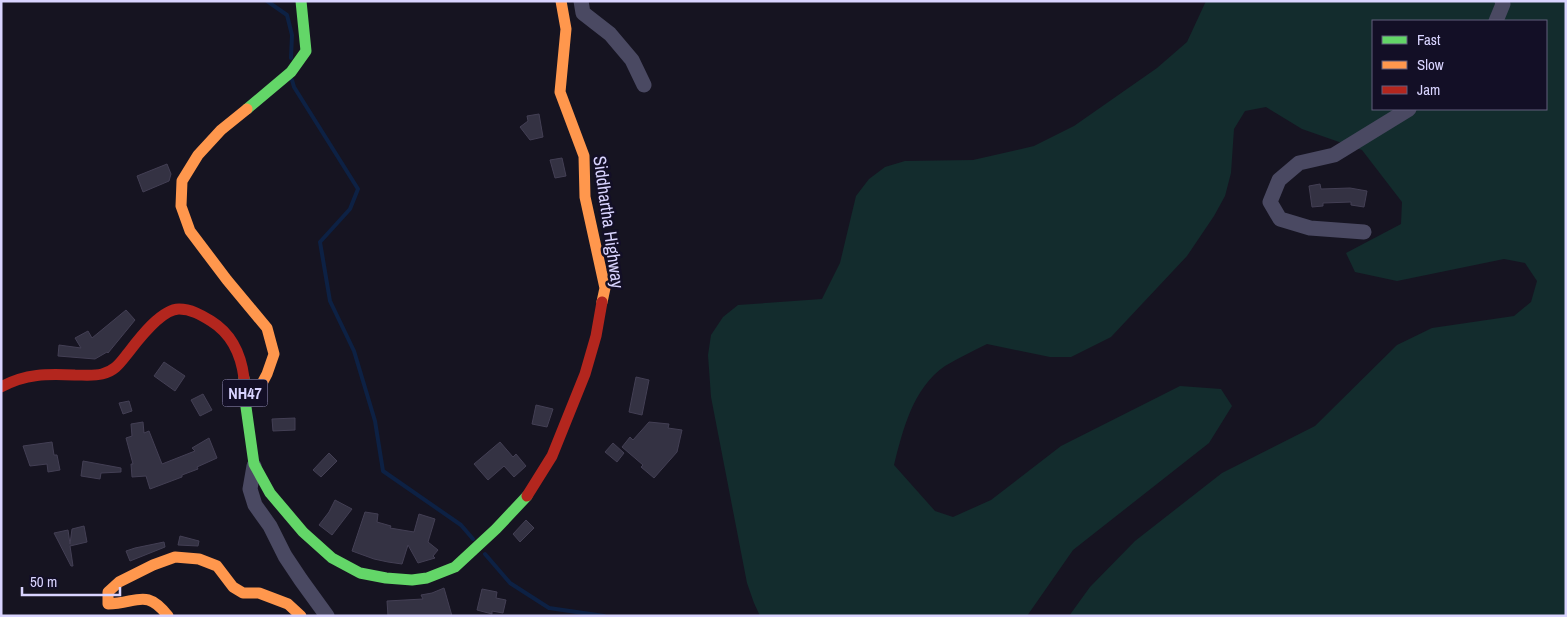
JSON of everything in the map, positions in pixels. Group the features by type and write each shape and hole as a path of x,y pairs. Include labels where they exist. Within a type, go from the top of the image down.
{"main road":[{"path":"245,400 258,391 267,374 274,354 267,328 190,231 181,206 182,181 198,155 222,130 291,72 306,51 301,1"},
{"name":"Siddhartha Highway","path":"1,387 10,382 39,374 100,375 114,370 145,332 166,313 178,308 198,313 217,325 234,343 242,364 254,464 270,493 303,532 332,558 360,573 412,580 428,578 455,567 496,529 531,492 552,456 584,374 596,336 605,288 585,198 584,156 560,92 566,29 561,1"},
{"path":"168,616 161,604 150,598 108,604 108,592 119,582 153,565 175,557 200,559 217,566 233,588 243,593 259,593 288,604 301,616"}],"street":[{"path":"581,1 583,13 610,34 632,60 644,85"},
{"path":"1496,20 1503,4 1502,1"},
{"path":"1364,232 1310,228 1280,219 1270,202 1280,180 1299,163 1334,155 1407,110"},
{"path":"254,464 250,489 255,505 270,526 285,556 327,616"}],"green space":[{"path":"1206,1 1566,1 1566,616 1069,616 1090,587 1135,541 1222,473 1315,426 1397,345 1432,328 1514,316 1531,302 1537,281 1525,263 1504,259 1397,281 1355,272 1346,253 1401,224 1402,202 1362,150 1302,129 1266,107 1245,111 1234,129 1231,173 1225,196 1214,216 1187,256 1111,337 1071,357 1050,357 987,344 950,363 934,375 917,398 901,437 894,465 935,511 953,517 991,500 1061,446 1180,386 1221,389 1232,406 1209,443 1073,550 1027,616 760,616 747,583 711,397 708,355 711,335 723,317 738,305 822,299 840,263 856,196 869,179 885,167 905,161 973,160 1034,146 1074,126 1157,68 1187,42"}],"building":[{"path":"539,114 543,137 530,140 520,127 528,121 527,116"},
{"path":"562,158 566,176 555,178 550,160"},
{"path":"167,164 171,174 169,181 143,192 137,176"},
{"path":"1320,184 1321,189 1350,188 1367,191 1364,207 1351,205 1351,202 1323,203 1323,206 1312,207 1309,186"},
{"path":"126,310 135,320 108,353 95,359 58,356 59,345 81,348 75,338 88,331 92,338"},
{"path":"164,362 185,376 175,391 154,376"},
{"path":"636,377 649,380 642,415 629,412"},
{"path":"203,394 212,410 200,416 191,400"},
{"path":"129,401 132,411 123,414 119,403"},
{"path":"536,405 553,409 547,427 532,424"},
{"path":"295,418 295,430 273,431 272,419"},
{"path":"143,422 144,433 149,431 162,464 195,451 192,448 209,438 217,458 197,467 198,469 182,475 182,477 150,489 146,476 132,477 131,464 133,464 126,438 132,436 131,424"},
{"path":"649,422 669,424 668,428 682,430 677,452 654,478 641,467 643,465 622,447 630,437 633,440"},
{"path":"52,442 54,455 57,455 60,470 48,472 47,464 30,466 23,446"},
{"path":"500,442 513,457 516,454 526,466 514,477 504,466 488,480 474,464"},
{"path":"613,443 624,453 617,462 605,452"},
{"path":"329,453 337,461 321,477 313,470"},
{"path":"83,461 121,468 121,472 101,473 100,479 81,476"},
{"path":"335,500 352,509 332,535 319,525"},
{"path":"365,512 378,514 377,522 391,526 390,528 414,532 419,514 435,519 428,542 438,550 433,556 435,558 418,563 408,545 402,564 374,559 352,551"},
{"path":"526,520 534,528 520,542 513,534"},
{"path":"84,526 87,542 70,546 73,566 71,566 54,533 68,530 70,544 72,529"},
{"path":"180,536 199,541 198,546 178,545"},
{"path":"164,542 165,547 130,561 126,551 135,548"},
{"path":"444,588 452,616 388,616 387,601 423,599 421,595"},
{"path":"482,589 497,592 496,598 506,600 503,613 492,611 492,614 477,610"}],"waterway":[{"path":"267,1 287,15 292,35 291,58"},
{"path":"292,80 294,87 358,189 350,209 320,242 330,301 354,351 375,421 383,471 461,525 473,539"},
{"path":"485,554 510,583 549,608 604,616"}],"traffic: fast":[{"path":"247,109 291,72 306,51 301,1"},
{"path":"244,378 245,400 254,464 270,493 303,532 332,558 360,573 412,580 427,578 455,567 496,529 527,496"}],"traffic: slow":[{"path":"561,1 566,29 560,92 584,156 585,197 605,288 602,302"},
{"path":"245,400 258,391 267,374 274,354 267,328 190,231 181,206 182,181 198,155 221,130 247,109"},
{"path":"168,616 154,602 147,600 141,599 108,604 108,592 119,582 153,565 175,557 199,559 217,566 233,587 243,593 259,593 288,604 301,616"}],"traffic: jam":[{"path":"527,496 552,456 585,374 596,336 602,302"},
{"path":"1,387 10,382 37,375 99,375 107,373 120,363 158,319 172,310 179,309 188,310 200,315 225,332 238,353 244,378"}]}
